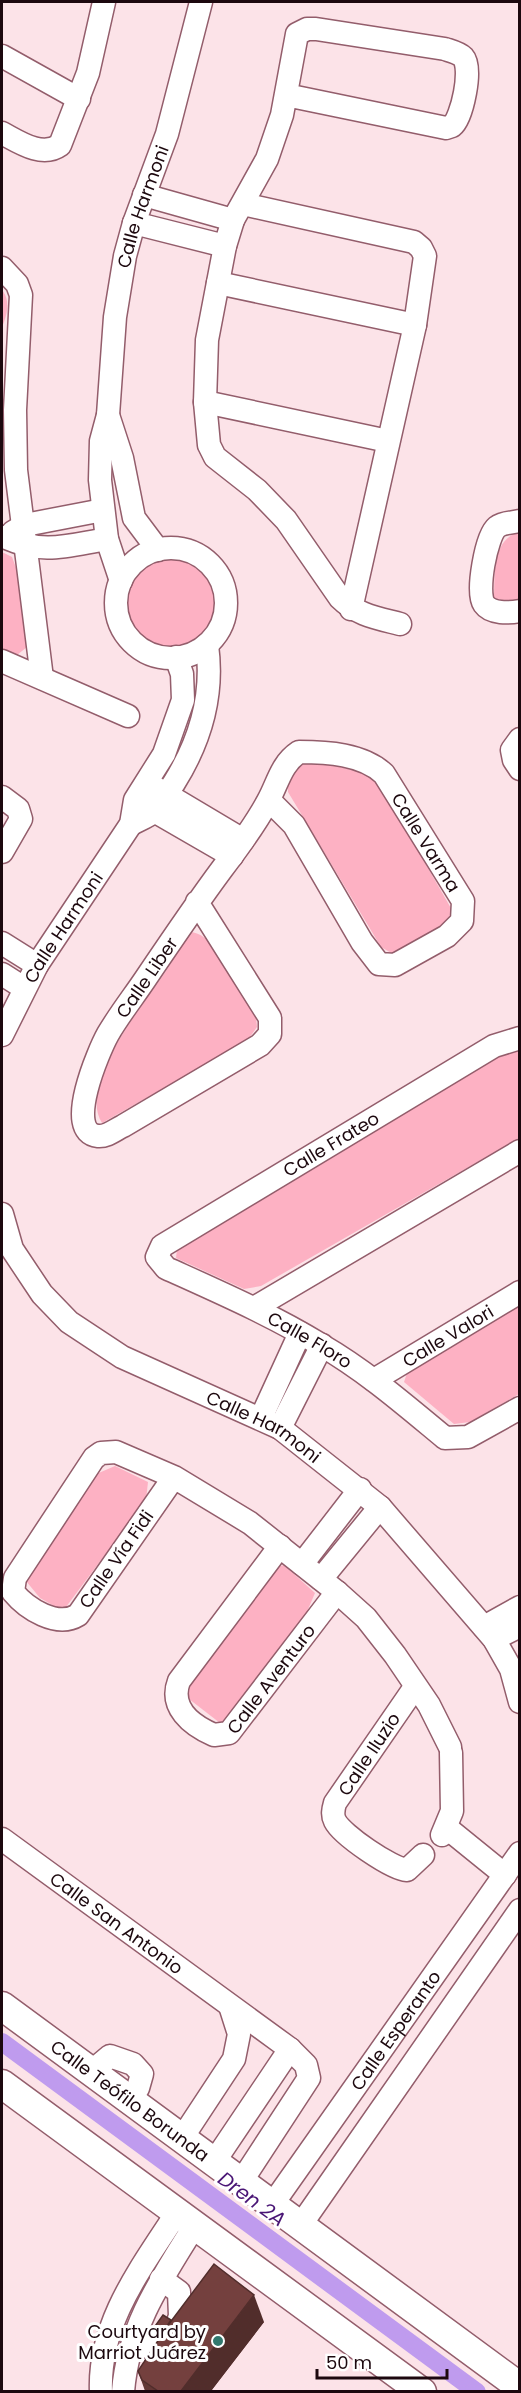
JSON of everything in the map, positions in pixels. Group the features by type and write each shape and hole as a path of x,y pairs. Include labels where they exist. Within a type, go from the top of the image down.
{"main road":[{"name":"Calle Teófilo Borunda","path":"2,2006 519,2387"},
{"path":"2,2084 422,2391"}],"street":[{"path":"2,133 35,148 55,149 66,136 88,74 104,2"},
{"name":"Calle Harmoni","path":"121,580 107,539 103,510 101,441 108,415 115,317 125,256 134,223 167,134 201,2"},
{"path":"286,95 446,128 452,126 459,117 468,65 464,58 446,49 307,29 301,31 294,39 286,95 267,159 238,212 225,246 207,340 205,402 209,445 214,457 257,490 285,520 340,598 351,609 363,615 400,624"},
{"path":"2,56 79,99"},
{"path":"144,195 414,242 421,248 425,256 415,325 351,609"},
{"path":"134,223 225,246"},
{"path":"2,268 17,284 21,295 10,349 15,410 9,470 25,536 42,678"},
{"path":"218,283 415,325"},
{"path":"205,402 388,441"},
{"name":"Calle Harmoni","path":"108,415 122,458 134,518 158,550"},
{"path":"3,538 25,536 103,510"},
{"path":"519,522 501,524 490,535 486,546 481,593 483,603 489,608 498,612 519,611"},
{"path":"25,536 47,549 107,539"},
{"path":"170,548 194,553 212,567 225,590 225,614 218,631 207,645 196,652 176,657 149,653 129,638 123,628 116,604 121,580 136,561 158,550 170,548"},
{"name":"Calle Harmoni","path":"2,1035 36,965 131,824 151,797 186,765 199,737 207,705 211,670 207,645"},
{"path":"176,657 182,674 183,700 151,797 238,848"},
{"path":"2,661 128,716"},
{"path":"519,739 512,750 519,769"},
{"name":"Calle Varma","path":"269,800 294,825 362,942 379,964 395,965 458,927 464,913 463,901 384,774 367,762 348,757 298,752"},
{"name":"Calle Liber","path":"197,902 270,1018 270,1034 260,1045 107,1134 99,1136 91,1133 84,1126 83,1109 92,1073 109,1034 197,902 238,848 269,800 285,765 298,752"},
{"path":"2,797 18,808 21,819 2,852"},
{"path":"2,943 36,965"},
{"path":"2,974 24,988"},
{"name":"Calle Frateo","path":"159,1263 158,1252 162,1246 494,1046 519,1038"},
{"path":"254,1308 519,1151"},
{"name":"Calle Harmoni","path":"3,1222 7,1252 69,1322 122,1358 270,1423 380,1507 489,1633 515,1671 519,1702"},
{"name":"Calle Floro","path":"159,1263 254,1308 322,1345 374,1380 446,1438 468,1437 519,1408"},
{"name":"Calle Valori","path":"374,1380 519,1292"},
{"path":"270,1423 300,1333"},
{"path":"270,1423 322,1345"},
{"name":"Calle Vía Fidi","path":"108,1452 128,1456 174,1477 78,1615 64,1621 55,1620 18,1598 13,1592 15,1578 94,1458 108,1452"},
{"path":"174,1477 250,1523 366,1618 429,1705 451,1750 453,1801 445,1831 505,1875"},
{"path":"302,1564 360,1490"},
{"path":"329,1586 380,1507"},
{"name":"Calle Aventuro","path":"280,1546 179,1681 176,1697 181,1712 214,1735 229,1733 329,1586"},
{"path":"489,1633 519,1607"},
{"path":"489,1633 519,1626"},
{"name":"Calle Iluzio","path":"415,1687 335,1803 333,1812 338,1827 392,1867 407,1870 423,1855"},
{"name":"Calle San Antonio","path":"2,1839 231,2009 290,2049 306,2065 309,2078 241,2182"},
{"name":"Calle Esperanto","path":"272,2205 519,1853"},
{"name":"Calle Esperanto","path":"300,2226 519,1910"},
{"path":"182,2138 234,2059 239,2034 231,2009"},
{"path":"214,2162 290,2049"},
{"path":"123,2391 125,2371 142,2314 170,2285 187,2218"},
{"path":"101,2391 105,2344 114,2317 129,2287 187,2218"},
{"path":"170,2285 199,2304"},
{"path":"131,2350 170,2334 180,2316 170,2285"}],"shaded area":[{"path":"2,290 7,303 7,313 2,327"},
{"path":"519,532 519,600 507,602 494,598 495,568 499,550 504,542"},
{"path":"2,552 12,557 18,573 27,647 17,655 2,650"},
{"path":"173,555 191,559 206,569 216,584 220,602 216,620 206,635 191,645 173,649 155,645 140,635 130,620 126,602 130,584 140,569 155,559"},
{"path":"310,760 369,774 380,784 452,910 447,922 393,954 381,947 288,792 288,780 296,763"},
{"path":"191,932 211,943 220,954 256,1017 257,1027 247,1041 102,1123 97,1107 98,1087 105,1066 129,1023"},
{"path":"519,1047 519,1138 261,1286 244,1289 176,1258 177,1249 509,1050"},
{"path":"519,1302 519,1394 470,1422 454,1424 404,1382 407,1373"},
{"path":"115,1466 148,1482 146,1500 63,1611 40,1598 26,1581 94,1475"},
{"path":"284,1565 315,1593 306,1614 228,1720 220,1723 189,1699 188,1688 273,1568"}],"building":[{"path":"214,2264 254,2295 181,2391 158,2391 142,2380 138,2371 169,2324"},
{"path":"163,2315 171,2320 161,2335 153,2329"}],"waterway":[{"name":"Dren 2A","path":"2,2042 477,2392"}],"place":[{"name":"Courtyard by Marriot Juárez","path":"218,2341"}]}
